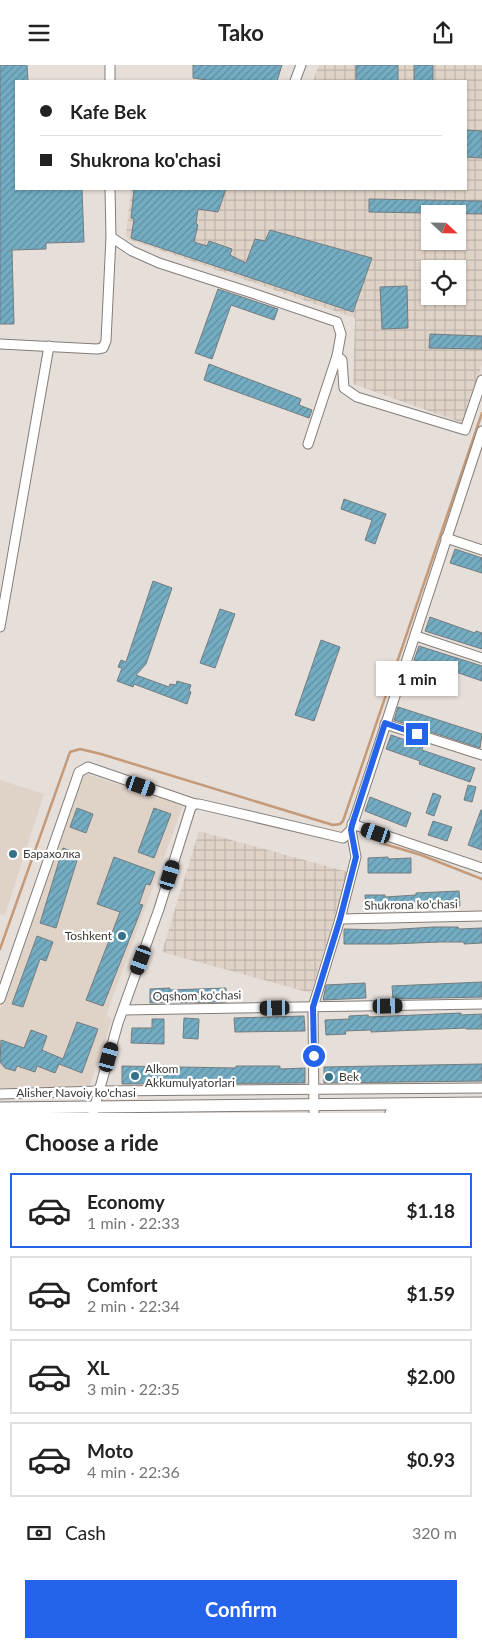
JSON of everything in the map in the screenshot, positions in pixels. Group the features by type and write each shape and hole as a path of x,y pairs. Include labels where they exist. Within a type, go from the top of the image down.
{"main road":[{"name":"Alisher Navoiy ko'chasi","path":"0,1108 94,1110 314,1109 482,1103"},
{"path":"391,1113 482,1112"}],"street":[{"path":"110,65 110,80"},
{"path":"295,80 301,65"},
{"path":"0,344 103,348 106,341 111,237 110,190"},
{"path":"111,237 132,251 159,263 255,293 337,322 341,334 337,355 308,443"},
{"path":"0,627 3,591 49,346"},
{"path":"337,355 342,360 344,388 357,397 465,430 482,380"},
{"path":"0,999 78,772 88,767 195,804 343,838 351,827 416,636 482,431"},
{"path":"446,538 482,550"},
{"path":"416,636 482,658"},
{"path":"385,723 482,755"},
{"path":"94,1110 123,1010 159,909 191,807 195,804"},
{"path":"351,827 482,868"},
{"path":"314,1109 313,1007 340,919 356,857 351,827"},
{"name":"Shukrona ko'chasi","path":"340,919 482,916"},
{"name":"Oqshom ko'chasi","path":"123,1010 482,1004"},
{"path":"0,1094 99,1091 482,1088"}],"shaded area":[{"path":"319,65 482,65 482,365 463,423 353,384 355,318 128,239 126,235 131,190 467,190 467,80 313,80"},
{"path":"84,773 183,805 106,1015 112,1019 89,1087 0,1088 0,1010"},
{"name":"Барахолка","path":"0,780 44,794 5,915 0,914"},
{"path":"199,831 348,872 311,993 162,952"}],"building":[{"path":"0,65 27,65 28,80 15,80 15,190 82,190 84,242 46,243 46,249 12,250 14,324 0,324"},
{"path":"193,65 282,65 277,80 206,80 193,78"},
{"path":"356,65 398,65 398,80 356,80"},
{"path":"414,65 433,65 433,80 414,80"},
{"path":"467,130 482,131 482,158 467,157"},
{"path":"134,190 226,190 218,212 198,209 196,223 198,225 194,242 207,246 209,241 232,249 230,255 246,263 255,239 265,241 270,230 372,258 353,312 131,238 134,219 131,218"},
{"path":"369,199 482,201 482,214 466,214 466,205 421,205 421,213 369,212"},
{"path":"407,286 408,328 382,329 380,287"},
{"path":"218,289 278,309 274,320 231,305 212,359 195,353"},
{"path":"430,334 482,336 482,349 429,348"},
{"path":"209,364 301,399 299,405 312,410 309,418 204,380"},
{"path":"344,499 386,514 375,544 365,540 372,520 341,509"},
{"path":"455,549 482,558 482,573 450,563"},
{"path":"153,581 172,588 146,664 136,675 169,687 170,684 176,685 177,681 191,685 187,704 134,684 133,687 117,681 122,668 118,667 121,660 126,662"},
{"path":"220,609 235,614 215,668 200,663"},
{"path":"430,617 475,633 476,631 482,633 482,649 425,631"},
{"path":"321,640 340,647 314,721 295,715"},
{"path":"419,646 482,666 482,681 414,660"},
{"path":"398,707 482,734 480,748 394,720"},
{"path":"391,735 423,746 422,750 475,768 470,782 419,764 420,761 386,749"},
{"path":"468,785 476,787 472,802 464,800"},
{"path":"433,793 441,796 434,816 426,813"},
{"path":"370,797 411,813 406,827 365,811"},
{"path":"77,808 93,814 86,833 70,827"},
{"path":"154,808 171,814 154,858 138,852"},
{"path":"482,810 482,850 468,845"},
{"path":"433,821 452,827 447,841 428,835"},
{"path":"63,848 79,854 56,928 40,923"},
{"path":"114,857 155,872 150,885 146,884 139,904 143,905 103,1006 86,1000 120,912 97,904"},
{"path":"388,857 388,859 411,858 411,873 368,873 368,858"},
{"path":"459,891 460,906 412,908 412,910 366,910 365,895 385,895 385,897"},
{"path":"433,927 482,928 482,943 344,944 344,929 387,930"},
{"path":"37,936 53,942 46,961 40,959 23,1007 12,1004"},
{"path":"482,982 482,997 393,999 392,986"},
{"path":"365,983 366,998 323,1000 326,985"},
{"path":"170,988 170,990 226,988 226,1002 150,1003 150,989"},
{"path":"461,1013 461,1015 482,1014 482,1029 345,1031 346,1034 326,1035 325,1020 349,1019 349,1016 368,1015 369,1017"},
{"path":"304,1016 305,1031 235,1032 234,1018"},
{"path":"184,1018 199,1019 198,1039 183,1038"},
{"path":"152,1019 164,1019 164,1044 131,1043 132,1028 152,1028"},
{"path":"77,1022 98,1029 82,1073 59,1064 55,1073 37,1066 35,1072 17,1066 15,1071 5,1068 0,1062 1,1040 24,1048 31,1030 47,1036 42,1050 63,1059"},
{"path":"482,1064 482,1081 324,1083 324,1067"},
{"path":"122,1066 236,1068 236,1066 280,1066 280,1069 305,1068 305,1083 122,1084"}],"waterway":[{"path":"0,949 70,752 80,749 101,754 333,825 340,824 343,821 482,413"},
{"path":"381,843 421,855 482,879"}],"place":[{"name":"Барахолка","path":"13,854"},
{"name":"Toshkent","path":"122,936"},
{"name":"Alkom Akkumulyatorlari","path":"135,1076"},
{"name":"Bek","path":"329,1077"}],"route":[{"path":"314,1056 313,1007 340,919 356,857 351,830 352,825 385,723 417,734"}]}
